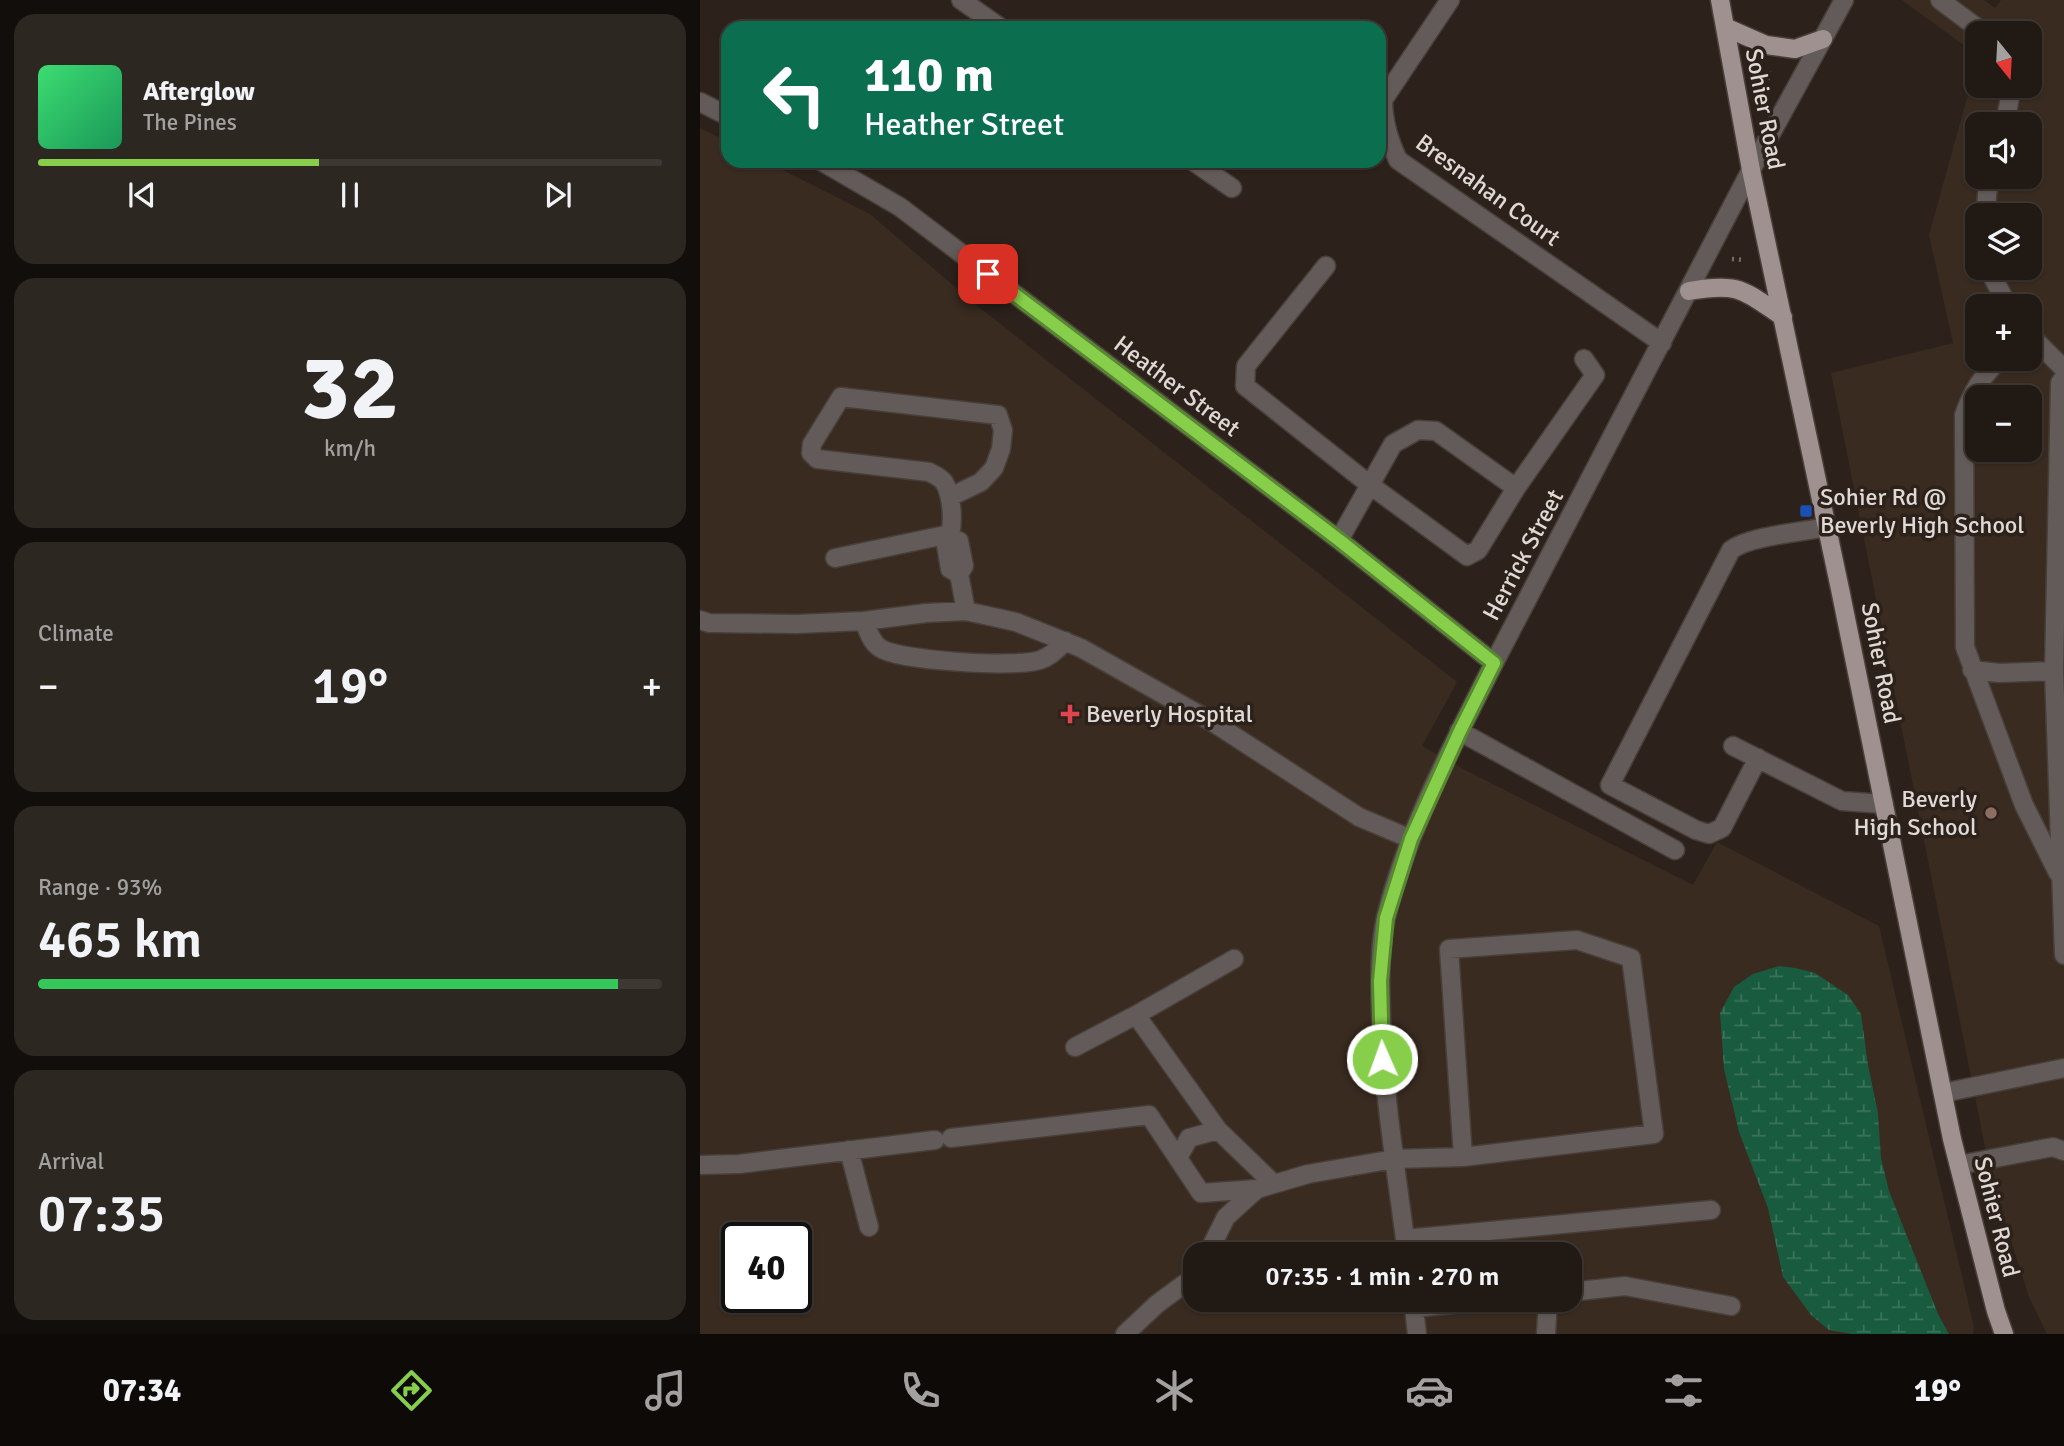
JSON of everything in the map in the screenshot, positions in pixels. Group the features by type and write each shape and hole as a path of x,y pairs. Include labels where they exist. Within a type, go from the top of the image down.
{"main road":[{"name":"Sohier Road","path":"1720,0 1751,170 1943,1093 1959,1165 2004,1334"},
{"path":"1725,27 1766,45 1795,49 1823,39"},
{"path":"1689,291 1715,286 1741,289 1783,317"}],"street":[{"path":"961,0 991,21"},
{"name":"Bresnahan Court","path":"1386,96 1450,0"},
{"name":"Herrick Street","path":"1405,1242 1382,1059 1380,981 1386,918 1411,839 1494,663 1751,170 1844,0"},
{"path":"1940,0 1968,21"},
{"path":"700,102 721,112"},
{"name":"Bresnahan Court","path":"1386,129 1398,160 1662,343"},
{"name":"Heather Street","path":"833,168 900,207 1339,540 1494,663"},
{"path":"1203,168 1232,188"},
{"path":"1326,266 1246,366 1245,386 1370,485 1467,556 1478,550 1516,488 1595,375 1584,359"},
{"path":"2042,347 2064,369"},
{"path":"1988,371 1972,392 1964,415 1965,647 2024,805 2061,879"},
{"path":"2064,377 2060,383 2054,671 2064,955"},
{"path":"950,497 981,482 994,468 1001,449 1003,430 998,415 841,397 812,444 811,453 817,459 929,472 941,478 950,497 950,536 946,545 950,569 959,574 967,611"},
{"path":"1339,540 1393,444 1418,430 1436,431 1516,488"},
{"path":"1758,758 1722,828 1709,834 1696,830 1610,785 1731,550 1751,541 1827,527"},
{"path":"835,558 950,536"},
{"path":"700,620 797,624 864,621 967,611 1016,622 1081,648 1214,723 1359,817 1411,839"},
{"path":"864,621 870,638 881,649 903,656 1001,664 1025,663 1048,656 1065,641"},
{"path":"1972,670 1999,673 2054,671"},
{"path":"1460,731 1675,850"},
{"path":"1733,746 1842,801 1884,804"},
{"path":"700,1165 739,1164 1149,1115 1201,1193 1265,1186 1308,1174 1394,1159 1463,1157 1654,1134 1631,958 1577,940 1449,949 1463,1157"},
{"path":"1075,1048 1234,959"},
{"path":"1136,1014 1218,1130 1265,1186"},
{"path":"1943,1093 2064,1068"},
{"path":"1178,1158 1189,1138 1218,1130"},
{"path":"1959,1165 2053,1147 2064,1151"},
{"path":"849,1150 869,1227"},
{"path":"1214,1242 1226,1217 1265,1186"},
{"path":"1447,1242 1711,1210"},
{"path":"1125,1334 1157,1304 1183,1285"},
{"path":"1582,1291 1625,1286 1731,1306"},
{"path":"1414,1312 1417,1334"},
{"path":"1546,1334 1548,1312"}],"path":[{"path":"1766,94 1769,60"},
{"path":"1732,259 1744,260"}],"shaded area":[{"name":"Beverly High School","path":"1902,0 1984,0 1995,8 2001,0 2064,0 2064,1334 2047,1334 2029,1297 1991,1177 1831,373 1953,343 1929,235 1967,98 2042,98 2042,21 1965,21 1965,46"},
{"name":"Beverly Hospital","path":"700,128 721,138 721,168 779,168 870,214 975,304 1457,682 1422,746 1693,885 1717,842 1879,926 1974,1327 1973,1334 700,1334"}],"green space":[{"path":"1779,966 1815,973 1848,995 1861,1014 1878,1113 1881,1158 1889,1191 1938,1314 1949,1334 1852,1334 1829,1330 1811,1315 1783,1277 1768,1208 1739,1132 1724,1069 1720,1013 1734,987 1753,974"}],"place":[{"name":"Sohier Rd @ Beverly High School","path":"1806,511"},
{"name":"Beverly Hospital","path":"1070,714"},
{"name":"Beverly High School","path":"1991,813"}],"route":[{"path":"988,274 1339,540 1494,663 1411,839 1386,918 1380,981 1382,1059"}]}
